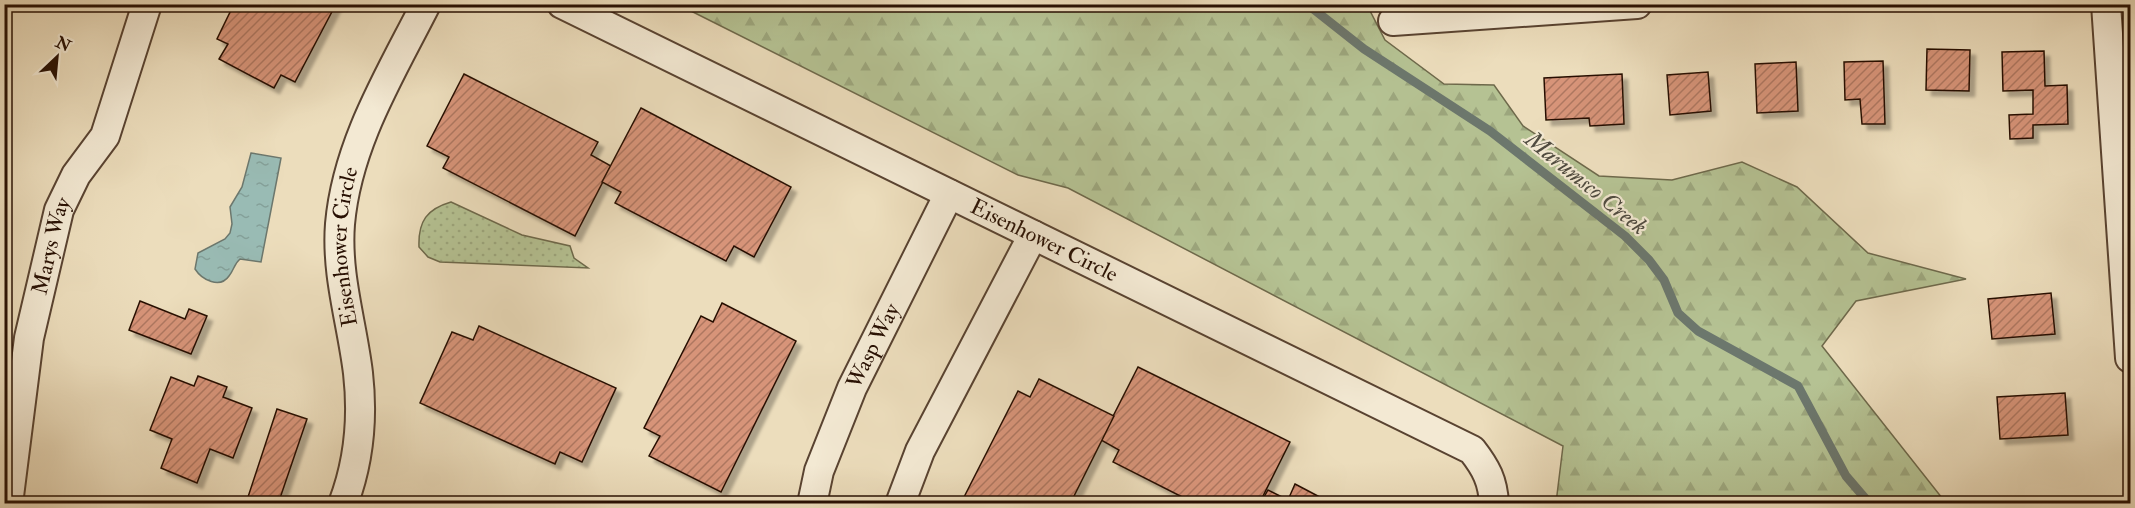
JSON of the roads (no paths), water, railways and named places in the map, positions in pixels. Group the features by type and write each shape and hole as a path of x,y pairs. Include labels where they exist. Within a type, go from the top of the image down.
{"street":[{"name":"Marys Way","path":"8,504 10,435 29,338 59,210 76,175 105,136 147,4"},
{"name":"Eisenhower Circle","path":"343,504 356,454 361,419 358,373 340,273 340,225 348,176 363,130 426,4"},
{"name":"Eisenhower Circle","path":"562,4 1472,450 1494,485 1494,504"},
{"path":"1393,21 1637,4"},
{"path":"2106,4 2130,358"},
{"name":"Wasp Way","path":"812,504 819,471 852,388 949,194"},
{"path":"900,504 920,451 1033,235"}],"water":[{"path":"251,153 281,158 261,262 240,259 225,280 211,282 195,269 198,253 225,239 230,233 232,224 230,207 242,187"}],"waterway":[{"name":"Marumsco Creek","path":"1307,4 1364,49 1490,131 1625,236 1649,260 1664,280 1678,313 1698,331 1798,386 1846,476 1870,504"}]}
